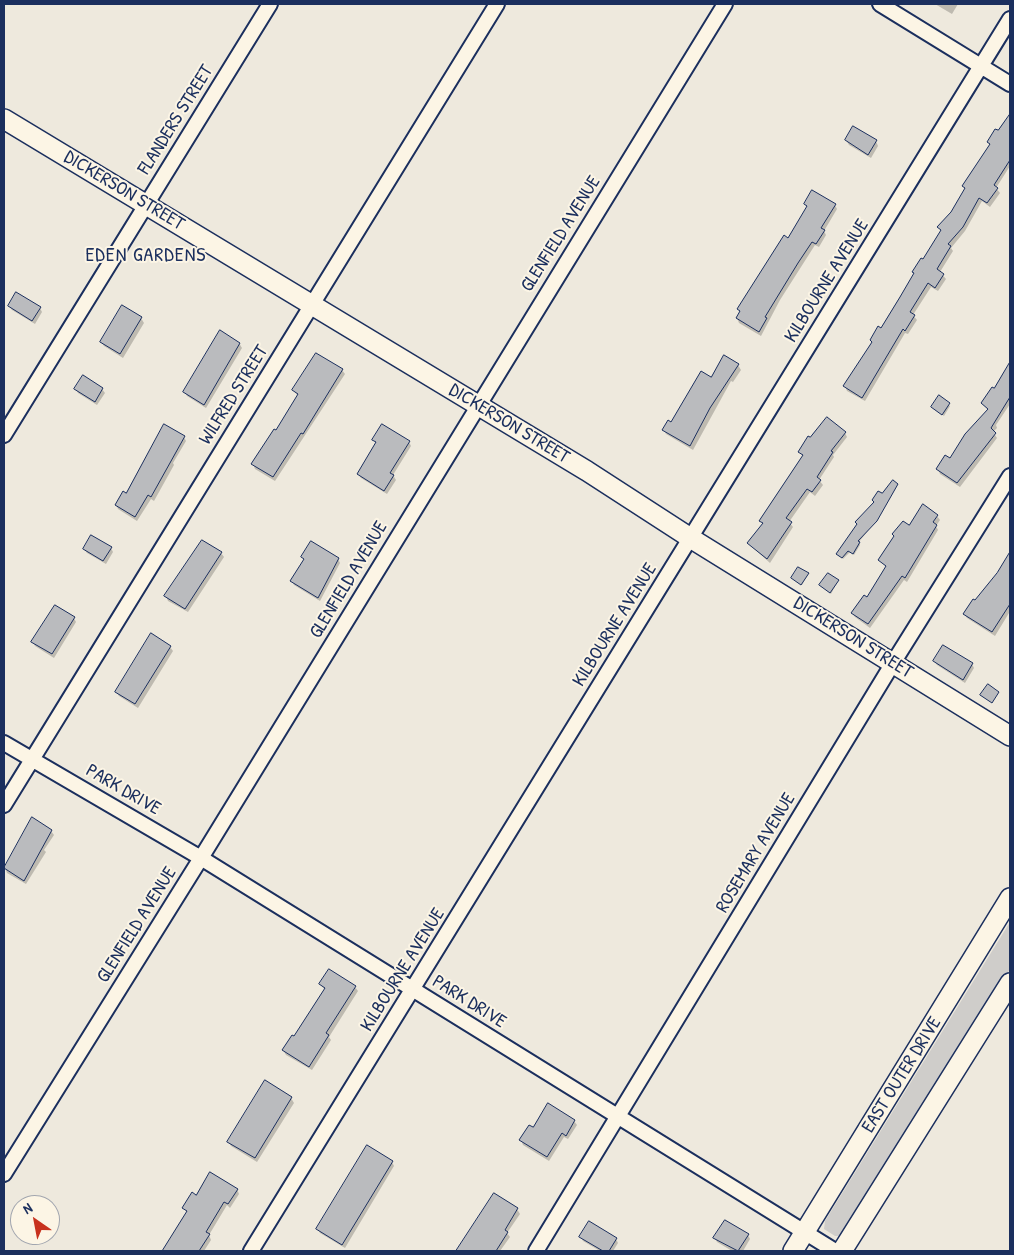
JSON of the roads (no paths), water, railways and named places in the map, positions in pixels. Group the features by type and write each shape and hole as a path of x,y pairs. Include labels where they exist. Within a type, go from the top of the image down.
{"street":[{"name":"FLANDERS STREET","path":"4,435 270,4"},
{"name":"WILFRED STREET","path":"4,805 497,4"},
{"name":"GLENFIELD AVENUE","path":"4,1174 201,858 725,4"},
{"path":"880,4 1010,84"},
{"name":"KILBOURNE AVENUE","path":"251,1251 692,539 1010,19"},
{"name":"DICKERSON STREET","path":"4,119 587,471 692,539 1010,736"},
{"name":"ROSEMARY AVENUE","path":"536,1251 1010,476"},
{"name":"PARK DRIVE","path":"4,743 201,858 835,1251"},
{"name":"EAST OUTER DRIVE","path":"793,1251 1010,898"},
{"path":"842,1251 1010,983"}],"district":[{"name":"EDEN GARDENS","path":"146,256"}]}
